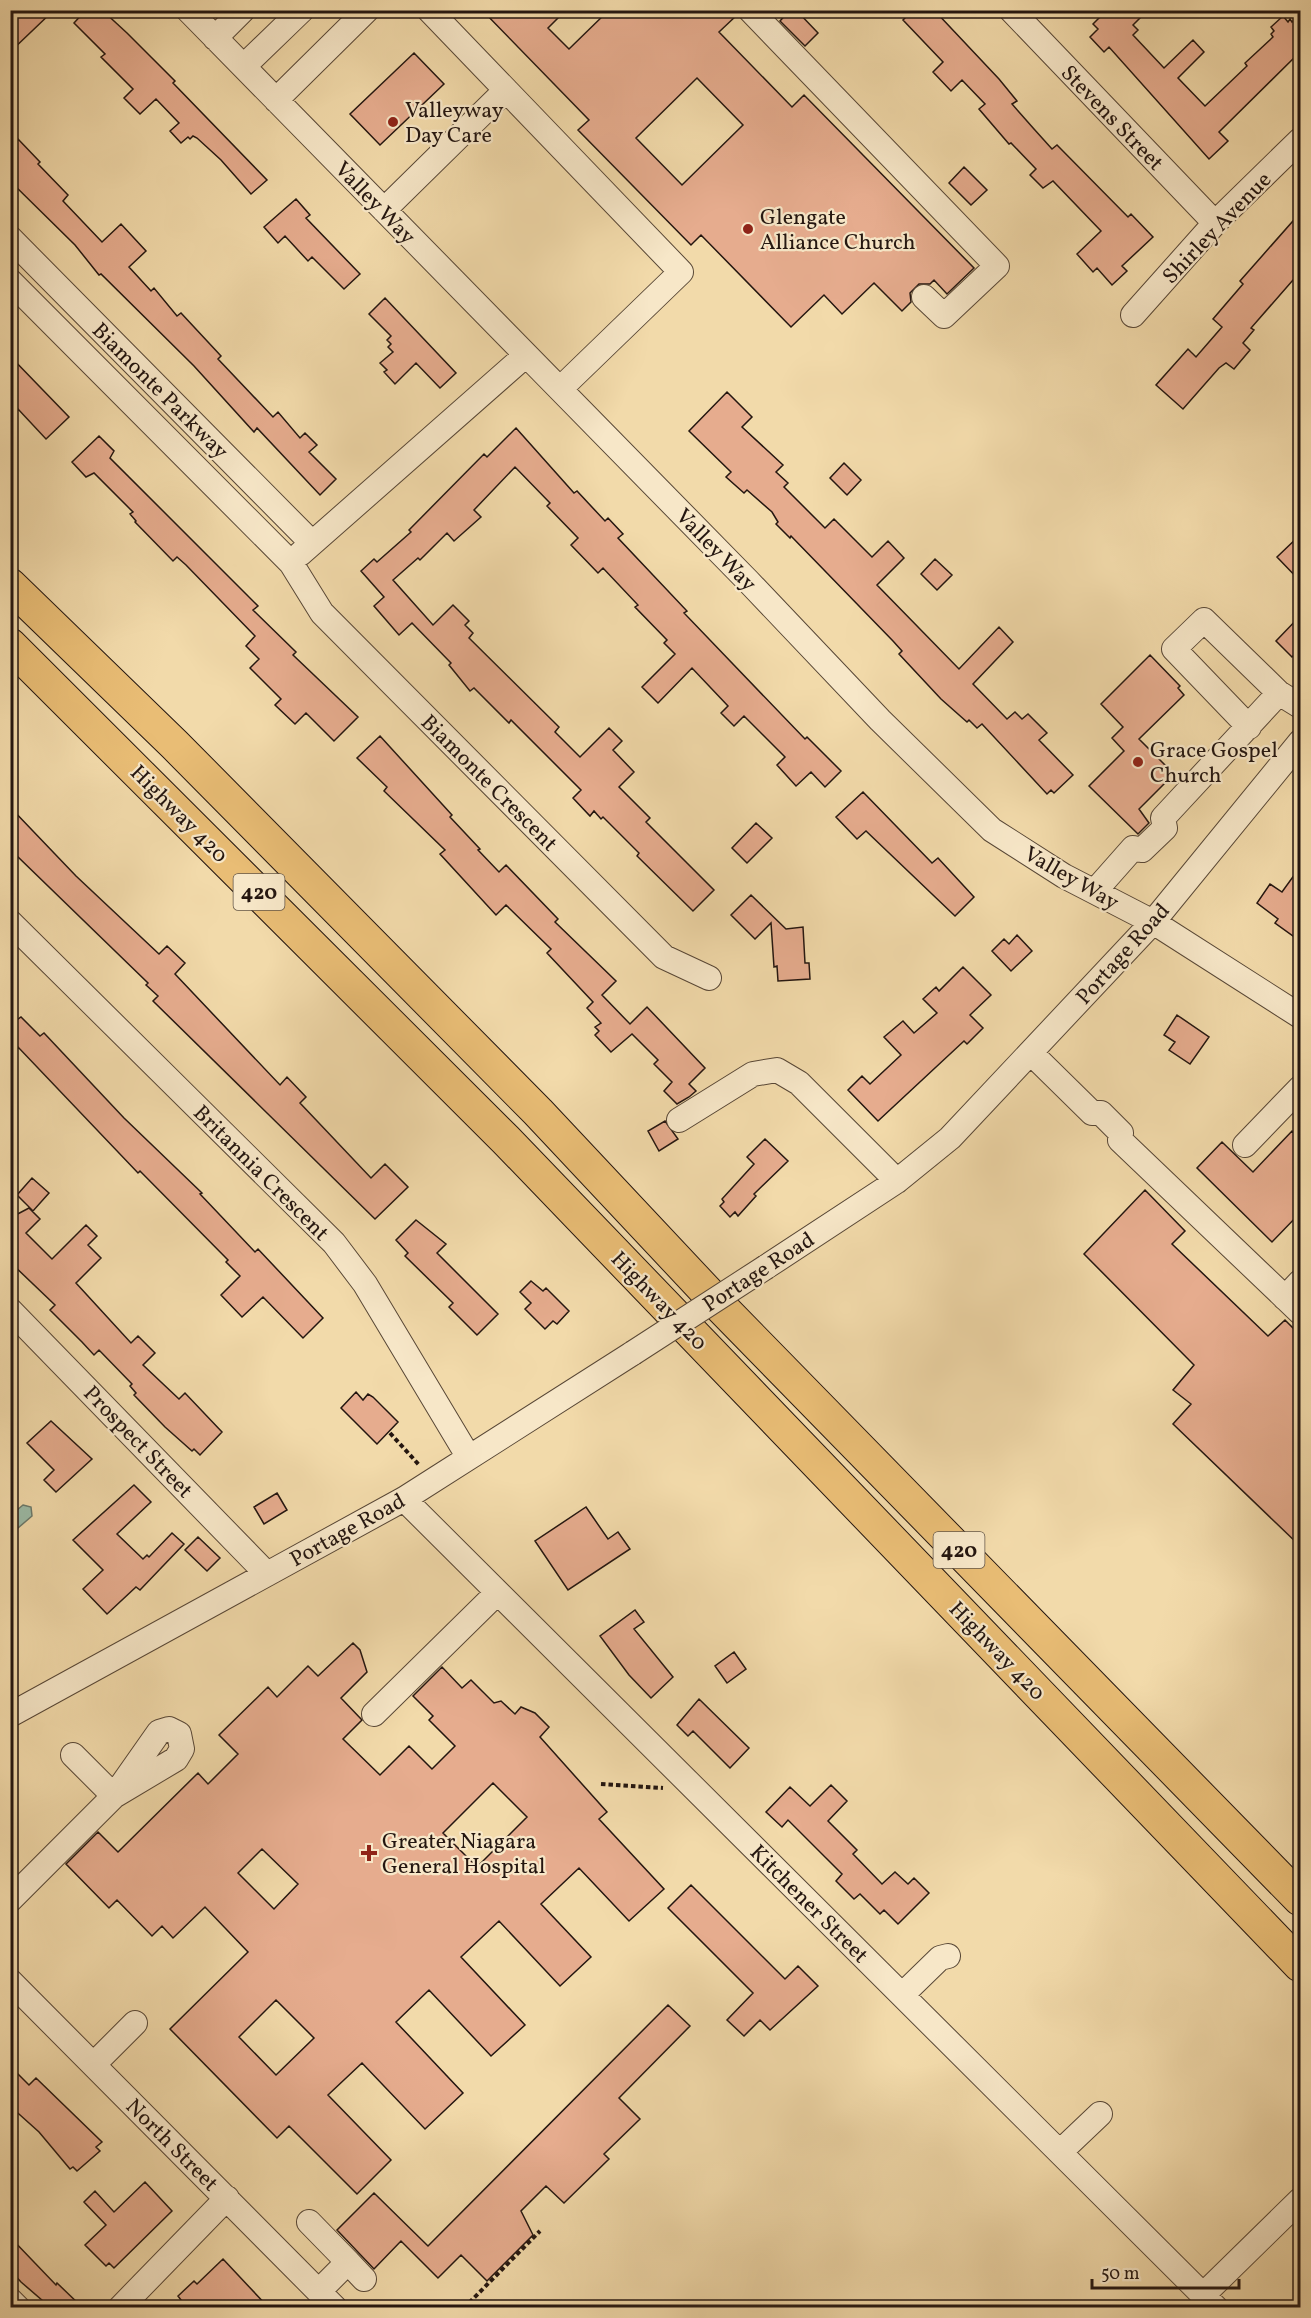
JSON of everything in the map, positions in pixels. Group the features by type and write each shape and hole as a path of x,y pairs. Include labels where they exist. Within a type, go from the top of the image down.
{"highway":[{"name":"Highway 420","path":"10,585 175,745 495,1070 762,1349 1204,1798 1300,1899"},
{"name":"Highway 420","path":"10,645 506,1140 1300,1965"}],"street":[{"name":"Valley Way","path":"188,10 748,581 880,720 992,830 1064,876 1153,921 1300,1017"},
{"path":"215,38 243,10"},
{"path":"244,66 302,10"},
{"path":"276,100 367,10"},
{"path":"429,10 681,272 560,389"},
{"path":"750,10 997,266 944,316 924,297"},
{"name":"Stevens Street","path":"1021,14 1215,223"},
{"path":"384,210 506,90"},
{"name":"Shirley Avenue","path":"1133,315 1215,223 1300,140"},
{"name":"Biamonte Parkway","path":"10,238 312,543"},
{"name":"Biamonte Parkway","path":"10,281 291,563"},
{"path":"291,563 526,355"},
{"name":"Biamonte Crescent","path":"291,563 322,613 664,957 710,978"},
{"path":"1249,727 1174,649 1204,620 1279,693 1300,706"},
{"path":"1095,891 1279,693"},
{"name":"Portage Road","path":"10,1715 404,1498 633,1353 897,1181 950,1138 1153,921 1300,742"},
{"name":"Britannia Crescent","path":"10,922 334,1243 365,1284 468,1456"},
{"path":"1031,1053 1092,1113 1101,1113 1121,1133 1120,1140 1295,1297"},
{"path":"679,1120 753,1074 777,1070 799,1083 897,1181"},
{"path":"1245,1145 1300,1088"},
{"name":"Prospect Street","path":"10,1310 267,1574"},
{"name":"Kitchener Street","path":"404,1498 1210,2301"},
{"path":"374,1714 497,1593"},
{"path":"10,1900 114,1796 73,1755"},
{"path":"1204,1798 1300,1882"},
{"path":"907,2000 940,1958 951,1960"},
{"name":"North Street","path":"10,1981 327,2299"},
{"path":"94,2064 135,2024"},
{"path":"1060,2152 1100,2114"},
{"path":"120,2307 227,2198"},
{"path":"1210,2301 1300,2200"},
{"path":"309,2223 356,2270 327,2299"},
{"path":"10,2300 18,2307"}],"path":[{"path":"390,1433 433,1480"},
{"path":"601,1784 651,1789 691,1786"},
{"path":"464,2307 540,2231"}],"shaded area":[{"path":"23,1505 31,1507 32,1516 18,1528 11,1527 11,1515"}],"building":[{"path":"10,10 54,10 10,52"},
{"path":"86,10 102,10 127,33 267,180 251,194 221,160 197,138 188,137 181,143 170,131 179,123 156,99 140,114 124,98 133,89 101,57 105,54 74,23"},
{"path":"482,10 566,10 548,28 569,49 608,11 736,10 737,15 719,32 792,107 804,95 974,268 947,294 934,280 930,284 919,284 910,293 911,302 902,311 874,283 842,314 824,295 791,327 701,235 691,245 578,130 589,120","holes":["697,78 743,125 682,185 636,138"]},
{"path":"790,10 796,10 818,33 805,46 780,21"},
{"path":"913,10 934,10 999,79 1017,101 1012,104 1052,149 1057,145 1128,217 1131,214 1153,237 1122,266 1127,271 1112,285 1097,268 1093,272 1077,254 1101,231 1053,181 1043,188 1030,175 1036,169 1011,143 1009,144 979,109 985,104 962,80 951,91 933,72 943,62 903,20"},
{"path":"1107,10 1148,10 1133,25 1138,30 1133,35 1164,68 1193,40 1204,52 1178,78 1205,106 1247,66 1245,63 1273,37 1271,34 1274,31 1271,27 1283,16 1288,22 1290,19 1292,22 1300,14 1300,52 1219,132 1228,141 1209,159 1109,47 1104,52 1090,37 1098,29 1093,24"},
{"path":"414,53 444,84 380,145 350,114"},
{"path":"18,139 68,195 63,201 102,242 121,224 146,251 129,267 151,291 154,288 177,316 181,313 221,356 218,359 273,417 278,412 300,438 305,433 317,445 309,452 336,479 320,495 257,428 254,432 194,366 101,274 99,275 75,245 10,181 10,147"},
{"path":"964,167 987,190 971,205 949,183"},
{"path":"296,199 310,215 306,218 360,274 344,289 312,257 308,261 285,236 278,243 264,227"},
{"path":"1300,213 1300,272 1251,328 1254,330 1243,343 1250,350 1234,369 1226,363 1219,368 1183,409 1156,385 1188,349 1196,357 1222,327 1213,319 1243,284 1240,281"},
{"path":"385,298 456,373 440,388 416,363 395,384 384,372 387,370 380,363 393,352 388,347 391,344 387,340 391,336 369,314"},
{"path":"10,356 69,417 46,439 18,409 10,416"},
{"path":"727,392 752,417 742,427 783,465 776,472 788,483 784,487 825,528 834,519 872,557 888,541 904,558 877,585 959,669 999,627 1013,642 973,684 1007,719 1015,712 1022,719 1028,714 1047,733 1039,740 1073,775 1054,793 1051,790 1047,794 982,724 977,728 969,720 967,722 941,699 899,654 902,651 893,641 791,536 790,538 776,524 778,522 772,512 747,490 744,493 726,477 731,472 689,431"},
{"path":"516,428 574,493 577,491 605,521 608,518 623,534 618,538 687,611 684,613 805,739 807,737 841,771 825,787 811,772 796,786 777,765 785,757 744,716 734,726 721,713 728,706 692,668 658,703 642,687 675,654 664,643 667,640 635,607 638,605 603,568 598,573 571,545 578,538 547,506 550,503 515,467 474,510 481,517 454,541 447,533 420,560 418,558 393,580 433,625 453,605 469,621 465,625 473,633 469,638 559,727 555,732 580,757 609,728 622,741 613,750 634,772 619,787 650,818 646,822 714,890 693,911 637,856 639,853 603,817 601,819 594,811 590,816 573,798 581,790 511,720 509,723 474,688 470,691 449,665 451,663 412,623 399,635 374,606 384,597 361,571 374,559 377,562 411,532 409,530 484,454 487,457"},
{"path":"99,436 114,451 110,458 258,606 253,610 296,652 293,655 358,717 334,741 306,713 295,724 275,705 281,699 250,668 259,659 246,646 255,636 186,565 177,557 173,561 135,522 130,514 133,512 94,473 86,477 72,462"},
{"path":"844,463 861,480 847,495 830,478"},
{"path":"1300,535 1300,581 1277,557"},
{"path":"935,559 952,575 937,590 921,574"},
{"path":"1300,616 1300,649 1292,657 1276,641"},
{"name":"Grace Gospel Church","path":"1150,655 1180,686 1178,688 1184,695 1139,739 1174,774 1139,809 1149,823 1138,834 1089,786 1124,751 1112,738 1123,727 1101,704"},
{"path":"380,736 452,815 450,817 499,872 506,865 558,919 555,922 616,981 602,995 630,1024 647,1007 705,1068 689,1084 696,1091 677,1104 664,1091 672,1082 654,1064 658,1060 632,1034 611,1052 595,1035 599,1031 595,1027 601,1023 587,1008 593,1002 547,953 551,949 506,905 496,915 440,854 445,850 384,791 387,787 357,758"},
{"path":"863,792 932,863 938,858 974,897 955,916 866,831 857,839 836,817"},
{"path":"10,807 76,876 159,954 167,946 185,963 175,974 280,1085 287,1077 306,1097 300,1103 371,1178 385,1164 408,1187 375,1219 153,1001 158,996 146,985 148,983 16,855 10,847"},
{"path":"756,823 772,838 747,863 732,848"},
{"path":"1300,867 1300,941 1275,923 1278,919 1257,903 1270,884 1282,892"},
{"path":"751,895 786,929 803,927 805,963 809,963 810,979 778,981 777,966 774,967 771,923 755,939 731,915"},
{"path":"1017,935 1032,951 1011,971 992,951 1004,939 1009,944"},
{"path":"963,967 991,995 970,1015 983,1028 967,1044 964,1041 878,1121 848,1090 862,1076 870,1084 901,1055 884,1037 903,1021 914,1033 937,1013 923,999 936,987 939,991"},
{"path":"10,1012 18,1019 21,1017 40,1036 44,1033 124,1118 202,1193 200,1194 255,1252 258,1249 323,1318 303,1338 263,1297 242,1317 221,1295 240,1276 226,1262 228,1260 140,1171 138,1173 18,1047 10,1055"},
{"path":"1177,1015 1209,1037 1190,1064 1169,1050 1175,1042 1164,1035"},
{"path":"665,1121 678,1139 659,1151 648,1131"},
{"path":"1292,1131 1300,1139 1300,1213 1272,1242 1197,1168 1222,1142 1253,1172"},
{"path":"765,1139 788,1161 754,1194 756,1196 738,1216 735,1212 730,1217 720,1206 724,1202 722,1199 754,1164 747,1157"},
{"path":"32,1178 49,1193 33,1211 17,1195"},
{"path":"1145,1190 1185,1231 1172,1244 1268,1336 1285,1320 1300,1335 1300,1546 1173,1424 1191,1404 1173,1390 1194,1365 1084,1254"},
{"path":"29,1208 40,1219 26,1233 52,1259 86,1225 97,1236 88,1245 101,1258 76,1283 131,1343 138,1336 155,1353 143,1365 179,1399 185,1393 222,1432 200,1455 194,1449 192,1451 165,1427 134,1395 136,1393 130,1386 132,1384 99,1350 94,1355 50,1310 55,1305 10,1262 10,1218"},
{"path":"416,1220 446,1244 437,1253 498,1314 477,1335 449,1307 453,1303 405,1256 408,1253 396,1240"},
{"path":"531,1281 543,1291 546,1288 569,1311 557,1324 553,1321 545,1329 525,1309 531,1303 520,1292"},
{"path":"356,1392 363,1400 368,1394 373,1397 398,1422 377,1444 341,1408"},
{"path":"51,1421 92,1459 56,1492 44,1480 54,1470 27,1443"},
{"path":"134,1485 151,1502 117,1534 143,1559 147,1555 149,1557 172,1533 184,1544 140,1590 136,1587 107,1614 83,1589 103,1570 73,1540"},
{"path":"277,1493 287,1510 264,1524 254,1507"},
{"path":"586,1507 608,1539 618,1532 630,1549 568,1590 535,1541"},
{"path":"198,1537 220,1558 207,1571 185,1550"},
{"path":"635,1610 644,1622 634,1629 673,1677 651,1698 629,1675 600,1636"},
{"path":"353,1643 360,1650 367,1672 341,1698 362,1720 343,1739 380,1775 409,1746 432,1769 455,1746 429,1720 433,1716 413,1696 442,1667 462,1688 471,1680 494,1703 501,1701 515,1714 521,1707 535,1713 549,1727 540,1737 607,1812 599,1819 664,1889 629,1921 579,1868 541,1904 591,1957 560,1986 499,1921 461,1957 525,2025 491,2056 429,1990 396,2022 463,2093 425,2129 362,2063 328,2095 391,2160 357,2194 289,2126 277,2138 170,2029 248,1952 205,1907 173,1938 162,1926 152,1936 117,1900 109,1908 66,1864 98,1832 118,1852 198,1773 208,1784 238,1754 219,1735 268,1687 277,1697 308,1666 318,1676","holes":["493,1783 527,1817 477,1867 443,1833","262,1849 298,1884 274,1909 238,1873","276,2000 314,2038 276,2075 239,2037"]},
{"path":"734,1652 746,1669 727,1683 715,1666"},
{"path":"699,1699 749,1748 730,1768 693,1731 688,1736 677,1725"},
{"path":"831,1785 847,1801 828,1821 857,1850 853,1854 882,1884 895,1872 908,1884 914,1878 929,1893 898,1924 884,1910 880,1914 860,1894 854,1899 836,1881 842,1874 788,1820 782,1827 766,1812 790,1787 810,1806"},
{"path":"691,1885 785,1979 798,1966 818,1986 770,2030 760,2020 744,2036 727,2020 753,1993 668,1908"},
{"path":"668,2005 690,2026 619,2098 640,2119 604,2154 609,2159 564,2203 546,2186 521,2211 533,2235 487,2281 461,2255 438,2278 401,2241 374,2269 337,2230 374,2193 428,2246"},
{"path":"10,2066 29,2085 36,2078 102,2142 96,2147 100,2151 77,2171 73,2167 70,2169 39,2132 10,2106"},
{"path":"145,2182 172,2211 114,2268 109,2263 106,2266 85,2245 106,2225 84,2202 95,2191 114,2212"},
{"path":"10,2237 56,2285 57,2283 82,2307 50,2307 21,2282 10,2270"},
{"path":"223,2259 268,2307 174,2307 181,2300 178,2296 194,2281 197,2284"}],"place":[{"name":"Valleyway Day Care","path":"393,122"},
{"name":"Glengate Alliance Church","path":"748,229"},
{"name":"Grace Gospel Church","path":"1138,762"},
{"name":"Greater Niagara General Hospital","path":"369,1853"}]}
